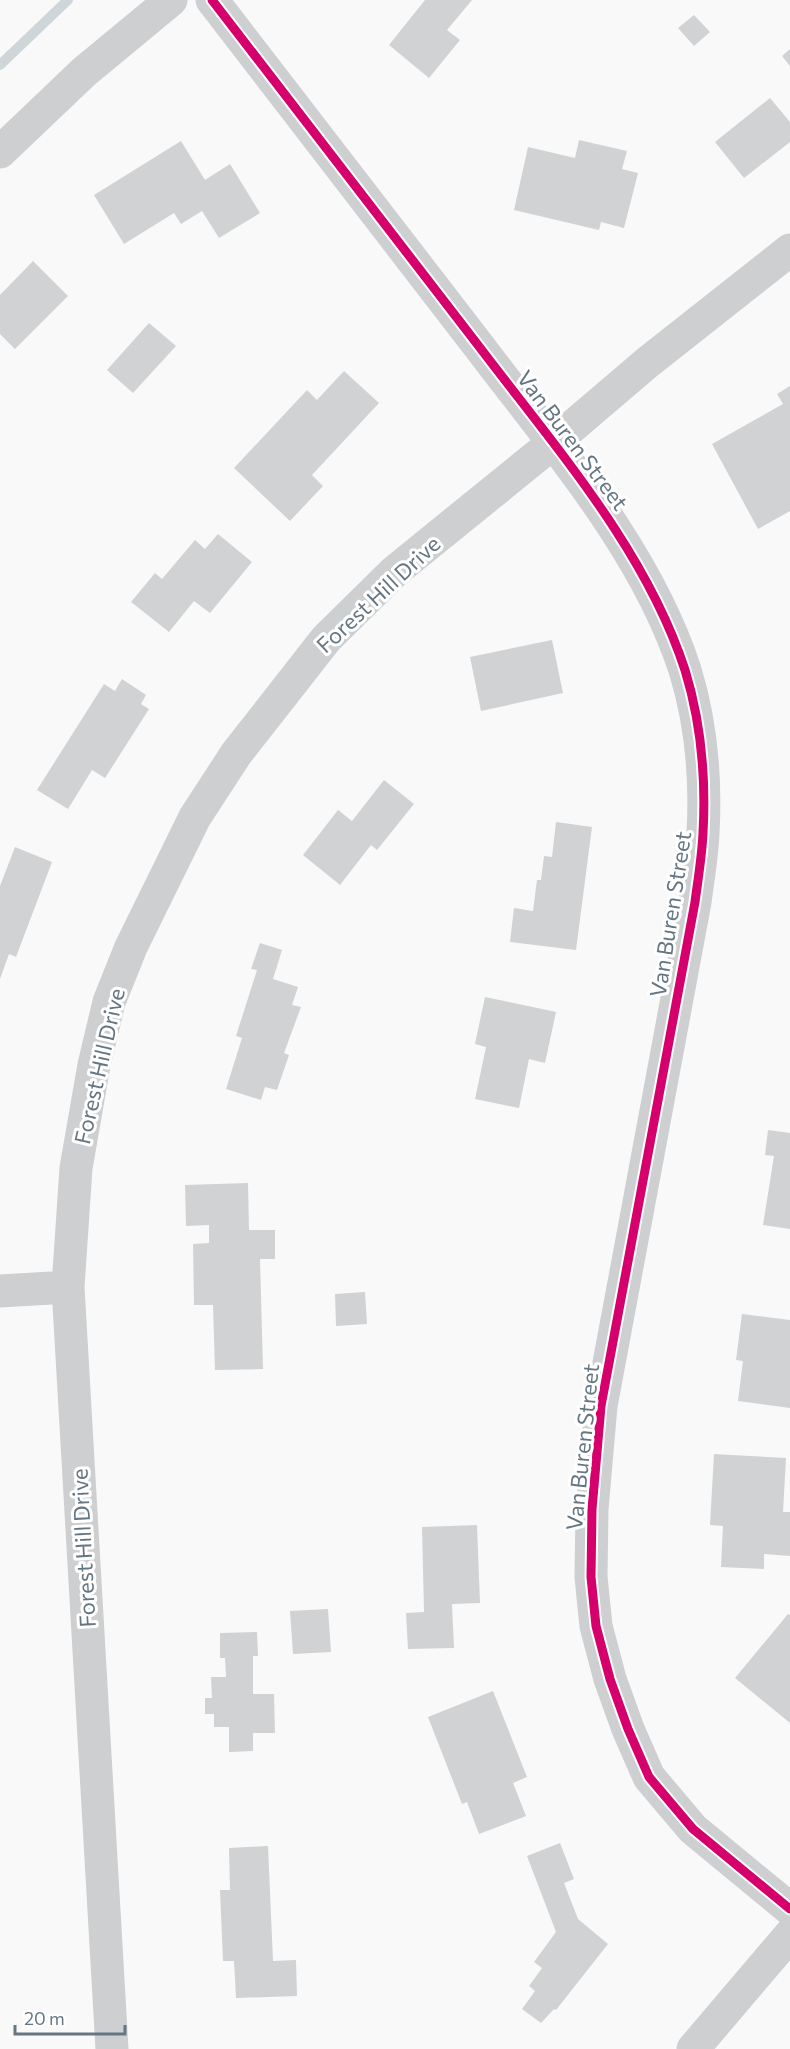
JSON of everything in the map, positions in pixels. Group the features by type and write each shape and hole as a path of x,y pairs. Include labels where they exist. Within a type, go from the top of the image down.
{"street":[{"path":"0,152 84,72 171,0"},
{"name":"Van Buren Street","path":"212,0 553,443 617,532 647,584 684,670 696,712 704,782 703,834 695,902 601,1406 592,1509 591,1577 596,1626 610,1679 628,1729 650,1777 693,1829 790,1909"},
{"name":"Forest Hill Drive","path":"112,2049 68,1287 76,1168 94,1065 109,1002 131,947 195,817 236,754 326,639 394,572 553,443 648,362 790,250"},
{"path":"0,1291 68,1287"},
{"path":"693,2049 790,1935"}],"building":[{"path":"425,0 472,0 447,30 460,40 429,78 389,45"},
{"path":"694,15 710,32 694,46 678,28"},
{"path":"790,49 790,66 782,56"},
{"path":"770,98 790,122 790,142 744,178 715,142"},
{"path":"579,140 627,151 622,169 638,173 624,228 601,222 599,230 514,210 528,147 575,158"},
{"path":"181,141 205,180 230,164 260,213 219,238 202,211 181,224 174,213 124,244 94,195"},
{"path":"33,261 68,296 15,349 0,334 0,295"},
{"path":"149,323 176,346 133,393 107,370"},
{"path":"344,371 379,403 312,475 323,486 290,521 234,468 307,390 317,400"},
{"path":"790,386 790,511 758,529 712,444 783,404 777,394"},
{"path":"218,534 252,562 210,613 194,601 169,632 131,602 155,573 162,579 195,540 205,549"},
{"path":"552,640 563,693 481,711 470,657"},
{"path":"122,679 146,695 141,704 149,709 105,778 92,770 68,809 37,790 104,684 115,691"},
{"path":"384,780 414,804 377,850 371,845 340,885 303,855 338,810 352,821"},
{"path":"556,822 592,827 576,950 510,942 514,908 533,911 537,880 541,880 544,856 552,857"},
{"path":"15,847 52,862 16,957 9,954 0,979 0,886"},
{"path":"260,943 282,950 273,979 298,987 292,1005 301,1007 284,1053 289,1055 277,1090 265,1087 261,1100 226,1089 242,1038 236,1036 257,970 251,969"},
{"path":"485,997 556,1012 545,1063 529,1059 519,1108 475,1099 486,1047 475,1044"},
{"path":"768,1130 790,1133 790,1229 763,1225 774,1156 765,1155"},
{"path":"248,1183 249,1230 275,1230 275,1259 260,1259 263,1369 215,1370 213,1305 194,1305 193,1244 209,1243 209,1225 186,1226 185,1185"},
{"path":"365,1292 367,1324 336,1326 335,1294"},
{"path":"742,1314 790,1320 790,1408 738,1401 743,1361 736,1360"},
{"path":"714,1454 786,1458 783,1512 790,1512 790,1556 764,1554 764,1569 721,1567 723,1526 710,1525"},
{"path":"477,1525 480,1603 452,1604 454,1648 408,1649 406,1613 424,1612 422,1527"},
{"path":"328,1609 331,1652 293,1654 290,1611"},
{"path":"788,1614 790,1615 790,1723 735,1678"},
{"path":"257,1632 258,1656 253,1656 253,1694 274,1694 275,1733 253,1733 253,1751 229,1752 229,1727 214,1727 214,1714 205,1714 205,1698 212,1698 211,1677 226,1677 225,1658 220,1658 220,1633"},
{"path":"493,1691 527,1777 513,1783 526,1816 479,1834 467,1802 462,1804 428,1717"},
{"path":"560,1843 574,1879 564,1883 578,1919 608,1944 556,2010 554,2009 541,2023 522,2009 535,1991 529,1986 542,1968 534,1962 556,1932 527,1856"},
{"path":"268,1846 273,1961 296,1960 297,1996 236,1998 234,1961 223,1961 220,1890 230,1890 229,1848"}],"waterway":[{"path":"0,65 68,0"}],"cycle path":[{"path":"212,0 568,462 623,542 647,583 668,626 685,670 699,730 701,751 704,792 702,850 695,902 601,1406 592,1509 591,1577 596,1626 610,1679 649,1777 693,1829 790,1909"}]}
